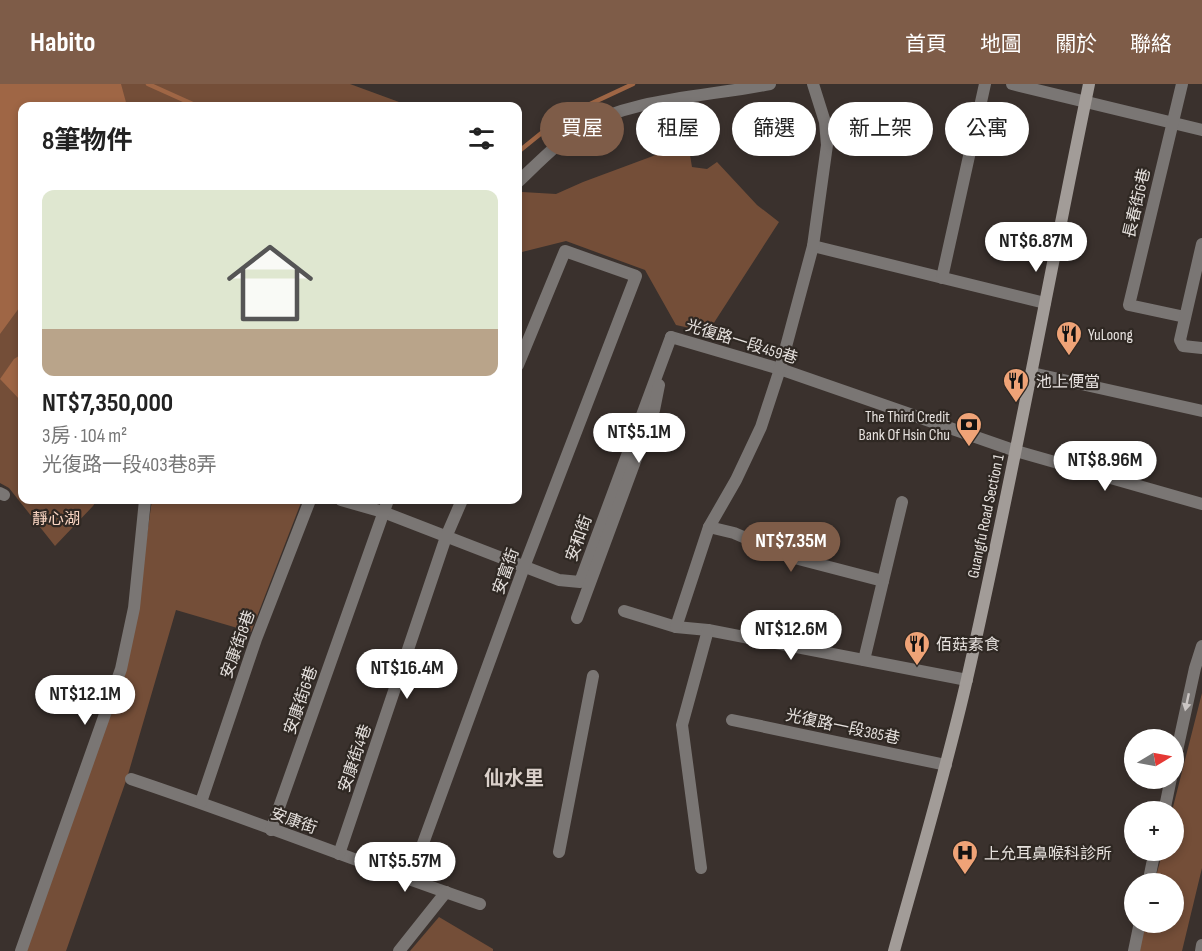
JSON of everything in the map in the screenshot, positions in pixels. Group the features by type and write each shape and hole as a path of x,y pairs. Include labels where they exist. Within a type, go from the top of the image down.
{"main road":[{"name":"Guangfu Road Section 1","path":"894,951 946,765 967,680 1032,373 1089,84"}],"street":[{"path":"522,178 575,131 597,120 628,109 665,100 770,84"},
{"path":"676,627 709,526 736,480 761,427 780,369 813,246 827,145 825,122 813,84"},
{"path":"942,278 985,84"},
{"path":"1012,84 1202,130"},
{"path":"1172,123 1182,84"},
{"name":"長春街6巷","path":"1172,123 1129,305 1185,317"},
{"path":"1202,244 1180,340 1183,346 1202,348"},
{"path":"813,246 1045,303"},
{"name":"安富街","path":"410,879 524,567 636,276 565,251 522,355"},
{"name":"光復路一段459巷","path":"578,618 654,410 670,337 780,369 1016,451 1202,504"},
{"name":"安和街","path":"355,504 383,512 559,580 580,582 670,337"},
{"path":"1032,373 1202,411"},
{"path":"864,660 902,502"},
{"path":"21,951 121,669 134,608 145,504"},
{"name":"安康街8巷","path":"201,802 256,639 308,504"},
{"name":"安康街6巷","path":"271,830 386,504"},
{"name":"安康街4巷","path":"339,854 446,537 460,504"},
{"path":"709,526 734,533 788,556 883,581"},
{"path":"624,611 676,627 708,630 967,680"},
{"path":"701,868 682,725 708,630"},
{"path":"1182,729 1202,646"},
{"path":"560,852 593,676"},
{"name":"光復路一段385巷","path":"732,720 946,765"},
{"name":"安康街","path":"131,779 201,802 271,830 480,904"},
{"path":"399,951 446,892"},
{"path":"1134,951 1138,933"},
{"path":"1201,951 1202,945"}],"green space":[{"name":"靜心湖","path":"0,84 350,84 399,102 18,102 18,499 9,488 0,483"},
{"path":"653,156 690,156 692,167 707,169 717,162 757,205 779,222 708,332 676,325 645,270 566,241 522,252 522,192 556,194"},
{"name":"靜心湖","path":"22,504 94,504 93,506 55,546"},
{"path":"151,504 300,504 251,632 176,610 127,778 66,951 26,951 91,767 144,556"},
{"path":"1202,693 1202,868 1182,951 1137,951 1142,933 1184,933 1184,873 1157,873 1160,861 1184,861 1184,801 1175,801 1178,789 1184,789 1184,764"},
{"path":"439,917 493,949 493,951 410,951"}],"shaded area":[{"path":"0,84 121,84 126,102 18,102 18,309 0,334"},
{"path":"18,356 18,398 0,379"}],"waterway":[{"path":"148,84 188,102"},
{"path":"522,149 544,131 588,105 633,84"}],"place":[{"name":"YuLoong","path":"1069,357"},
{"name":"池上便當","path":"1016,404"},
{"name":"The Third Credit Bank Of Hsin Chu","path":"969,448"},
{"name":"佰菇素食","path":"917,667"},
{"name":"上允耳鼻喉科診所","path":"965,876"}],"district":[{"name":"仙水里","path":"514,778"}]}
